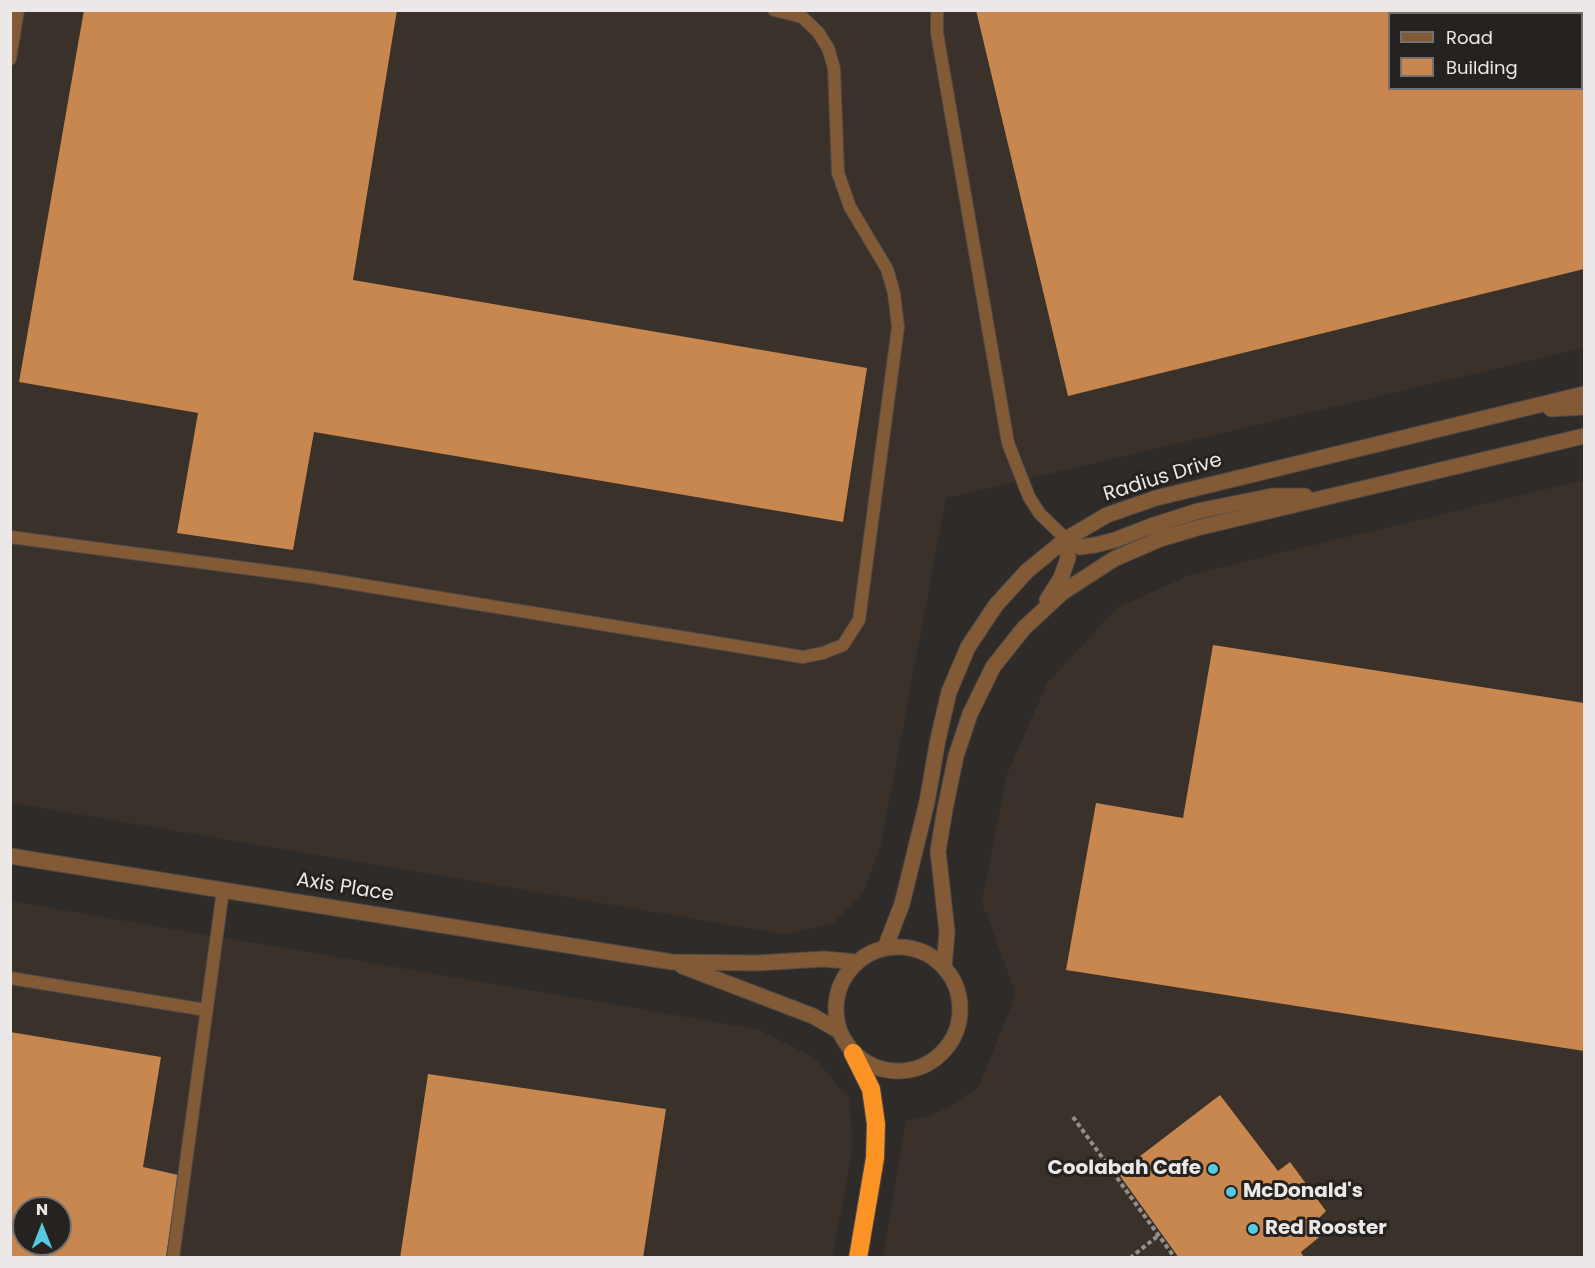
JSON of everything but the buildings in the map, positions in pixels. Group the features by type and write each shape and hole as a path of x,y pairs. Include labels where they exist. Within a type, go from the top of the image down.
{"highway":[{"path":"854,1053 871,1089 876,1124 875,1158 858,1257"}],"street":[{"name":"Radius Drive","path":"885,948 902,904 927,802 949,693 968,647 996,605 1027,571 1066,540 1107,515 1156,498 1584,394"},
{"path":"1515,410 1584,407"},
{"path":"944,967 947,932 938,850 956,756 970,714 993,667 1024,628 1063,592 1114,559 1160,539 1197,528 1584,435"},
{"path":"1066,540 1080,547 1095,546 1198,511 1272,496 1332,496"},
{"path":"1038,615 1061,578 1068,558 1066,540"},
{"name":"Axis Place","path":"10,856 672,962 757,963 824,959 857,962"},
{"path":"901,947 931,956 944,967 958,992 960,1007 959,1022 945,1050 933,1060 917,1068 901,1071 883,1070 867,1063 854,1053 845,1043 835,1013 837,994 844,976 857,962 870,953 885,948 901,947"},
{"name":"Axis Place","path":"672,962 813,1016 840,1031"}],"lane":[{"path":"10,59 18,10"},
{"path":"10,537 312,577 802,657 823,653 843,645 859,620 898,327 894,292 887,268 850,207 838,173 834,68 828,48 818,32 802,17 774,10"},
{"path":"937,10 937,33 1008,443 1029,497 1040,514 1066,540"},
{"path":"173,1257 223,890"},
{"path":"10,978 206,1010"}],"path":[{"path":"1072,1117 1175,1257"},
{"path":"1130,1257 1159,1235"}],"shaded area":[{"path":"10,11 1584,11 1584,348 946,498 881,845 863,893 832,924 784,934 11,803"},
{"path":"1584,480 1584,1257 883,1258 906,1121 929,1116 954,1104 979,1086 1016,994 982,902 1006,777 1047,683 1117,608 1189,575"},
{"path":"10,901 757,1029 815,1058 849,1099 853,1143 833,1257 11,1257"}],"place":[{"name":"Coolabah Cafe","path":"1213,1169"},
{"name":"McDonald's","path":"1231,1192"},
{"name":"Red Rooster","path":"1253,1229"}]}
